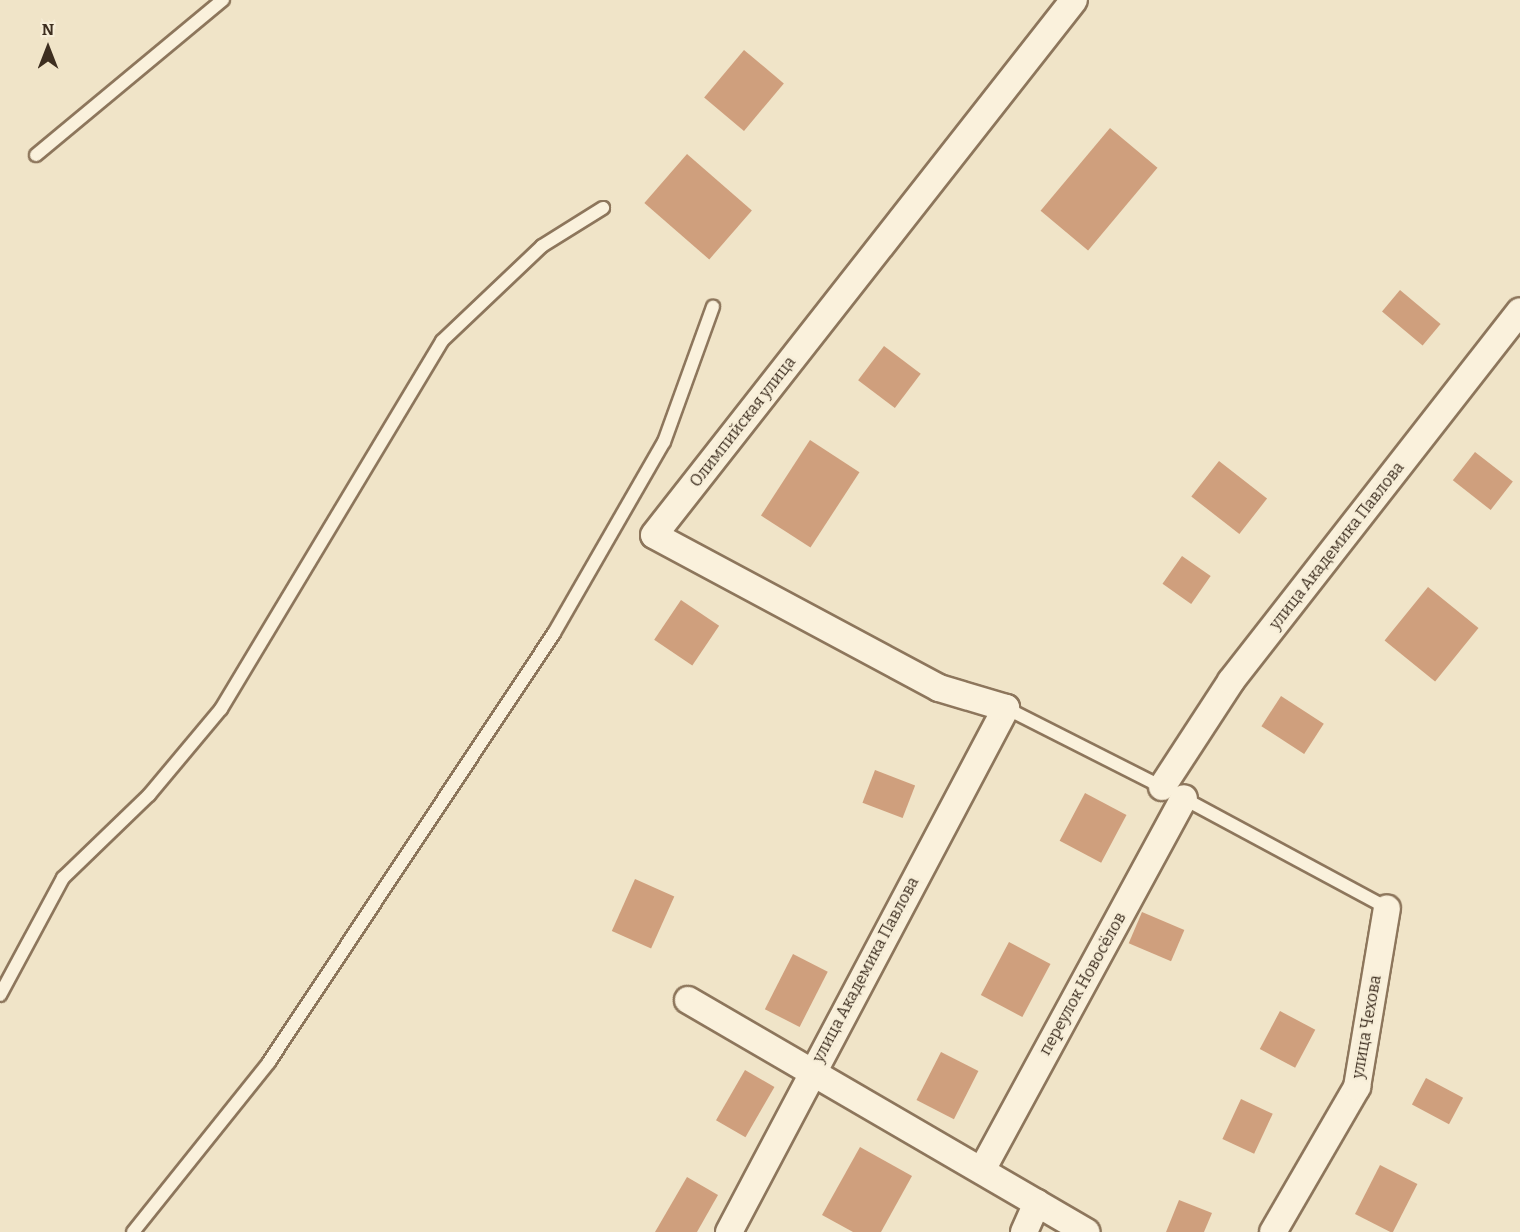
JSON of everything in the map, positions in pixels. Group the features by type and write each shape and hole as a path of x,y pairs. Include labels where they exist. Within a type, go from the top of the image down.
{"street":[{"name":"Олимпийская улица","path":"1006,708 939,688 654,535 1074,0"},
{"name":"улица Академика Павлова","path":"1173,793 1231,681 1520,311"},
{"name":"улица Академика Павлова","path":"729,1232 813,1069 1006,708"},
{"name":"переулок Новосёлов","path":"982,1170 1173,793"},
{"name":"улица Чехова","path":"1273,1232 1357,1087 1387,908"},
{"path":"688,1000 813,1069 1086,1232"},
{"path":"1024,1232 1037,1203"}],"lane":[{"path":"36,154 223,0"},
{"path":"0,995 63,878 149,795 221,709 442,341 542,246 603,208"},
{"path":"133,1232 269,1062 554,633 664,442 713,307"},
{"path":"1006,708 1173,793 1387,908"}],"building":[{"path":"744,50 784,83 744,131 704,97"},
{"path":"1110,128 1157,168 1088,251 1041,211"},
{"path":"687,154 752,210 709,259 644,203"},
{"path":"1400,290 1441,324 1423,346 1382,311"},
{"path":"884,346 921,374 895,408 858,380"},
{"path":"810,440 859,472 810,548 761,515"},
{"path":"1475,452 1513,482 1491,510 1453,480"},
{"path":"1219,461 1267,499 1239,534 1191,496"},
{"path":"1182,556 1211,576 1191,604 1162,584"},
{"path":"1428,587 1479,628 1435,682 1385,641"},
{"path":"681,600 719,626 692,666 654,640"},
{"path":"1281,696 1324,724 1304,754 1261,726"},
{"path":"875,770 915,785 903,818 862,803"},
{"path":"1085,793 1126,815 1101,863 1060,841"},
{"path":"635,879 674,896 651,949 612,931"},
{"path":"1142,912 1184,930 1171,961 1129,943"},
{"path":"1009,942 1050,964 1022,1017 981,995"},
{"path":"793,954 828,972 800,1027 765,1009"},
{"path":"1280,1011 1315,1030 1295,1068 1260,1049"},
{"path":"941,1052 978,1071 954,1119 916,1100"},
{"path":"745,1070 774,1087 745,1137 716,1120"},
{"path":"1426,1078 1463,1098 1449,1124 1412,1104"},
{"path":"1241,1099 1273,1114 1254,1154 1222,1139"},
{"path":"860,1147 912,1176 881,1232 853,1232 822,1215"},
{"path":"1380,1165 1417,1184 1393,1232 1355,1214"},
{"path":"687,1177 718,1195 697,1232 655,1232"},
{"path":"1179,1200 1212,1213 1204,1232 1166,1232"}]}
